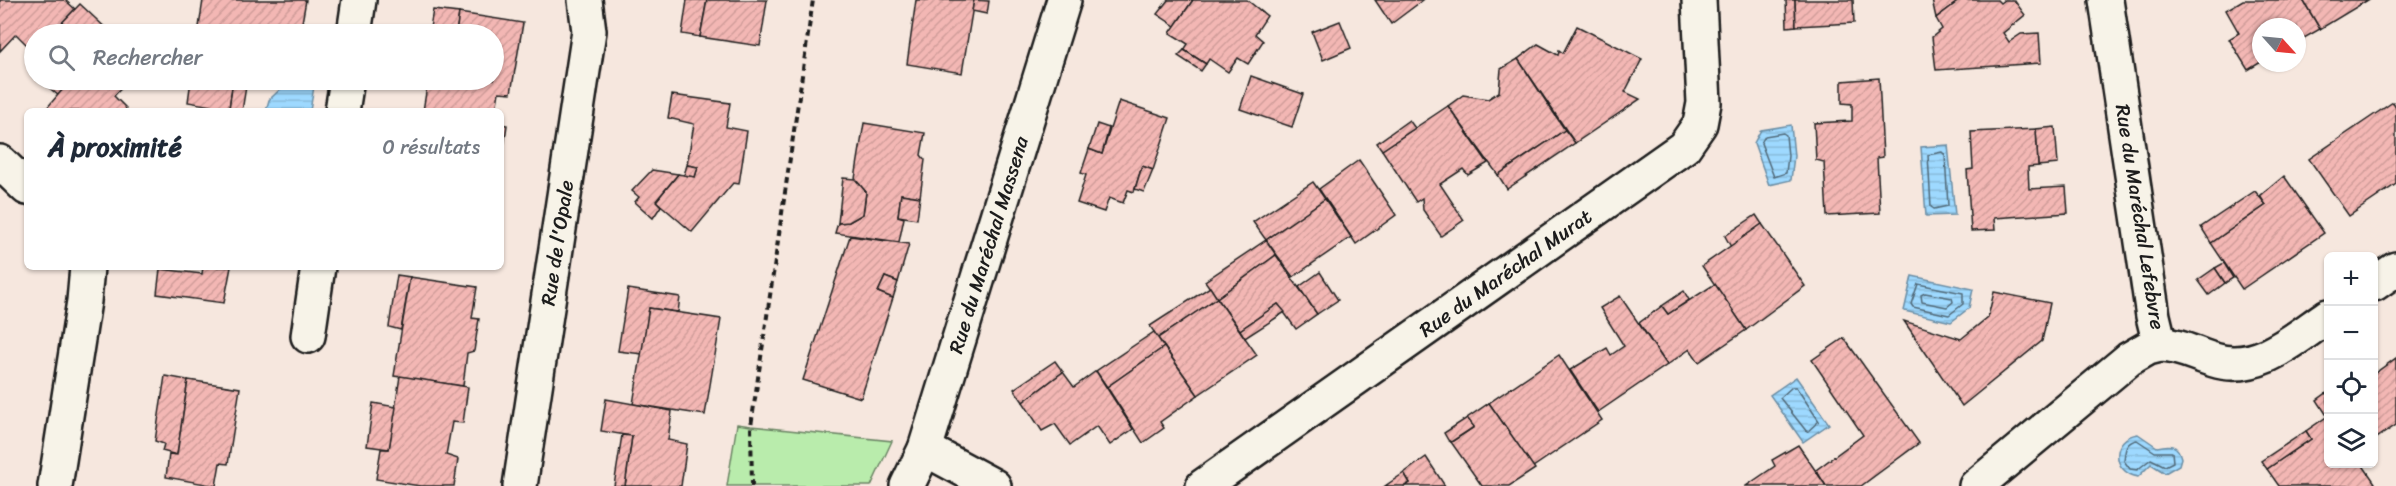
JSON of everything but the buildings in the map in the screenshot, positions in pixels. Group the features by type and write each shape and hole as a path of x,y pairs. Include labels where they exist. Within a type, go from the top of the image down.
{"street":[{"path":"355,24 359,0"},
{"name":"Rue de l'Opale","path":"520,486 589,30 585,0"},
{"name":"Rue du Maréchal Massena","path":"908,486 925,449 1064,0"},
{"name":"Rue du Maréchal Murat","path":"1203,486 1684,147 1700,124 1704,103 1699,0"},
{"name":"Rue du Maréchal Lefebvre","path":"1976,486 2129,359 2148,348 2160,345 2153,316 2106,0"},
{"path":"342,108 345,90"},
{"path":"0,162 24,185"},
{"path":"2378,281 2396,268"},
{"path":"55,486 87,270"},
{"path":"308,336 318,270"},
{"path":"2160,345 2184,348 2217,362 2251,362 2276,352 2324,318"},
{"path":"925,449 994,486"}],"path":[{"path":"752,486 751,426 813,0"}],"green space":[{"path":"737,424 892,441 871,486 727,486"}],"water":[{"path":"280,90 313,90 310,108 267,108 269,100"},
{"path":"1791,125 1794,156 1791,180 1769,185 1754,143 1761,130"},
{"path":"1948,145 1955,215 1926,216 1921,147"},
{"path":"1912,276 1973,289 1969,308 1951,322 1904,311"},
{"path":"1796,377 1829,424 1803,442 1770,395"},
{"path":"2138,434 2157,447 2170,445 2176,448 2181,458 2179,465 2165,473 2151,464 2138,477 2129,474 2119,462 2119,448 2123,441"}]}
